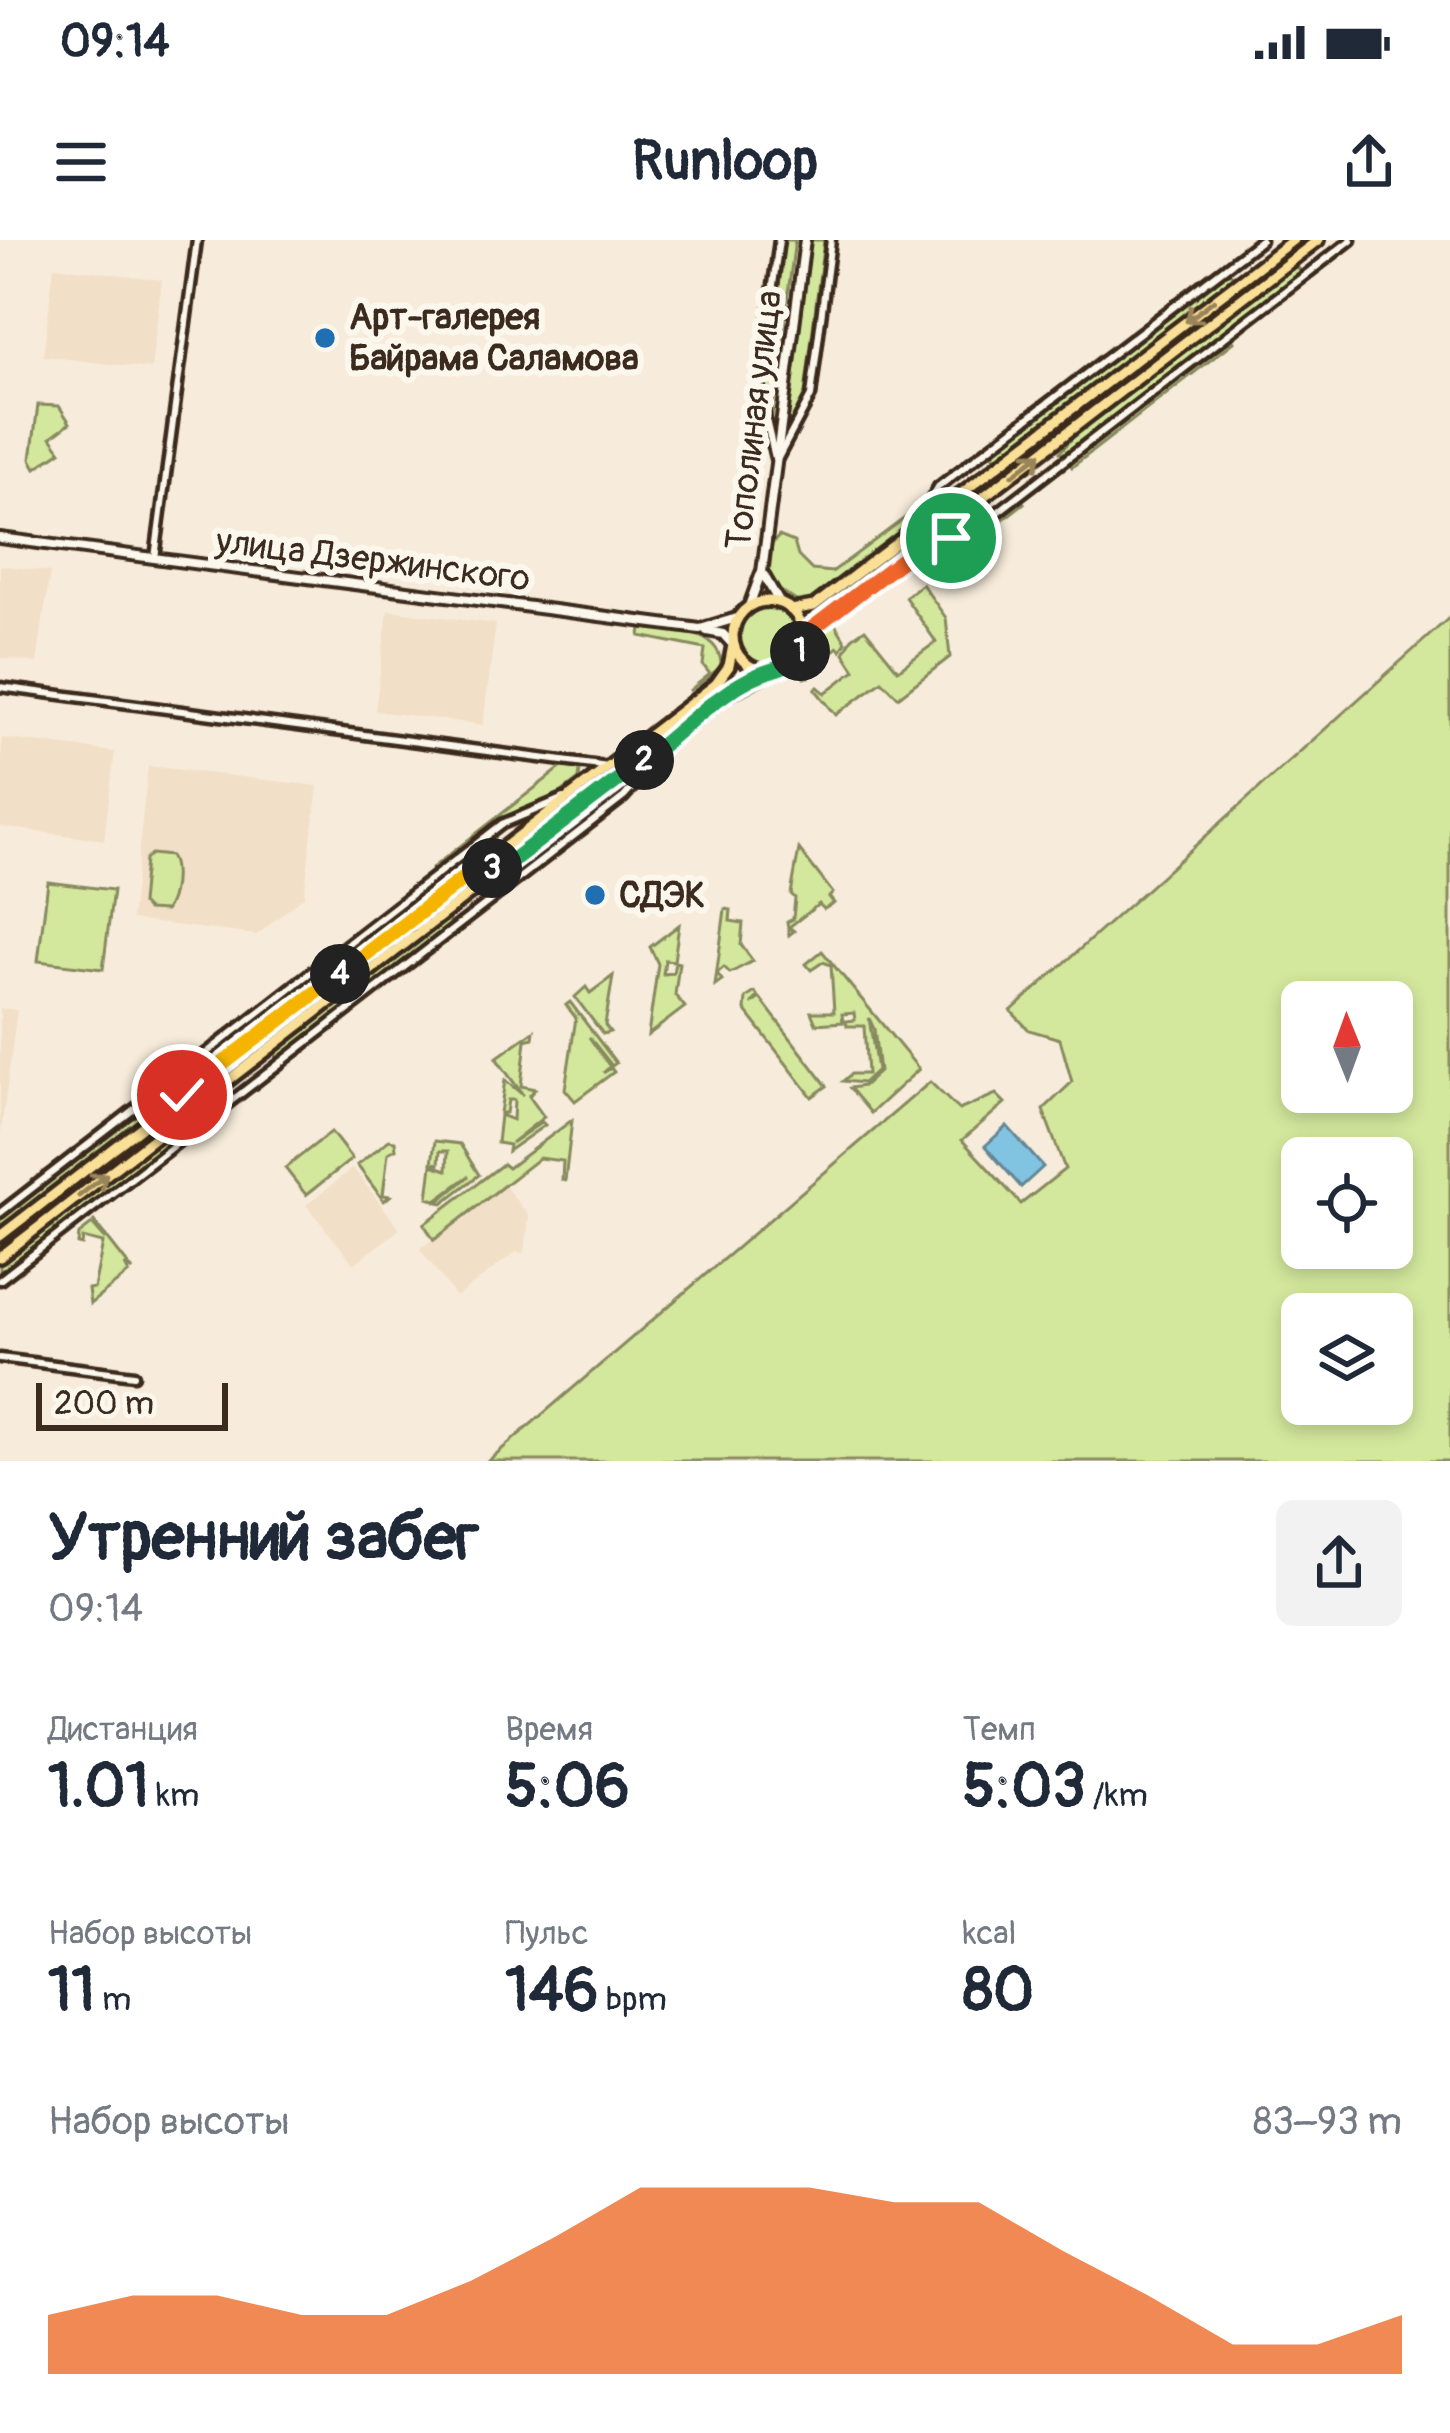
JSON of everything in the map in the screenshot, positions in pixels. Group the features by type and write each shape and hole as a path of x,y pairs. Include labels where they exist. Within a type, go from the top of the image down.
{"main road":[{"name":"Тополиная улица","path":"778,602 762,572 805,240"},
{"path":"790,610 814,606 1293,240"},
{"path":"0,1257 736,688 793,661 803,639 1318,240"},
{"path":"1094,394 1102,406"},
{"name":"улица Дзержинского","path":"0,538 700,629 737,618"},
{"path":"0,1236 716,684 729,666 737,618 749,606 762,572"},
{"path":"749,606 778,602 801,623 803,639"},
{"path":"700,629 723,634 747,665 771,671"},
{"path":"486,861 496,873"}],"street":[{"path":"155,558 197,240"},
{"path":"776,461 759,390 779,240"},
{"path":"776,461 811,395 831,240"},
{"path":"913,532 938,487 1261,240"},
{"path":"915,550 986,521 1351,240"},
{"path":"0,687 608,767"},
{"path":"0,1280 624,797 642,777 648,756"},
{"path":"0,1213 502,824 572,794"},
{"path":"268,1049 280,1064"},
{"path":"0,1358 134,1375"}],"shaded area":[{"path":"54,266 162,280 151,369 43,356"},
{"path":"0,565 50,572 37,663 0,658"},
{"path":"388,610 496,624 483,725 375,711"},
{"path":"2,738 115,752 104,840 0,827"},
{"path":"148,766 318,786 304,896 257,935 131,920"},
{"path":"0,1008 17,1010 0,1140"},
{"path":"353,1168 400,1229 354,1264 306,1205"},
{"path":"504,1185 529,1216 525,1253 516,1252 456,1297 420,1249"}],"green space":[{"path":"781,240 795,240 770,430 762,391"},
{"path":"811,240 824,240 804,402 786,435"},
{"path":"1296,265 1302,273 1064,457 1060,452 1075,435"},
{"path":"1228,271 1233,277 1221,290 999,463 992,453"},
{"path":"1231,338 1234,342 1072,467 1069,462"},
{"path":"38,405 59,406 70,423 51,437 61,451 36,468 31,459"},
{"path":"1020,499 1024,503 928,578 919,564 924,552 981,528"},
{"path":"917,509 920,515 914,527 865,558 813,603 799,603 772,585 772,544 779,536 794,542 798,556 812,570 832,572"},
{"path":"922,584 946,618 950,657 898,697 882,681 836,715 815,689 825,693 855,670 844,653 852,638 865,629 898,670 936,642 905,597"},
{"path":"768,608 789,616 797,637 789,658 768,666 747,658 739,637 747,616"},
{"path":"1450,617 1450,1461 488,1461 930,1082 959,1110 996,1094 1005,1103 962,1140 1021,1204 1065,1169 1043,1110 1072,1082 1060,1039 1029,1030 1011,1011"},
{"path":"832,619 846,642 806,671 809,677 804,678 801,670"},
{"path":"641,628 704,638 719,654 721,667 689,691 710,674 703,665 705,649 640,636"},
{"path":"567,763 580,770 579,779 554,798 500,820 434,871 432,868"},
{"path":"799,849 833,893 829,897 834,903 824,909 819,904 789,927 794,931 789,935 787,922 793,919 795,898 791,894"},
{"path":"151,854 170,856 174,868 165,911 147,910 141,904 145,860"},
{"path":"48,882 113,890 103,969 38,961"},
{"path":"437,903 441,907 206,1088 203,1084"},
{"path":"725,909 731,910 730,921 743,923 741,945 753,961 730,973 724,967 717,973 722,980 715,985"},
{"path":"388,916 393,922 196,1075 191,1069"},
{"path":"446,918 451,924 278,1058 273,1052"},
{"path":"679,925 674,961 665,960 663,974 673,973 675,962 679,963 675,995 685,1007 648,1035 658,964 650,947"},
{"path":"822,951 919,1069 871,1113 850,1088 863,1086 879,1072 869,1018 877,1070 863,1083 843,1081 851,1074 867,1074 864,1026 847,1026 846,1021 855,1020 854,1013 842,1014 843,1022 816,1024 811,1012 834,1012 831,965 823,962 811,970 806,964"},
{"path":"613,976 605,1025 610,1032 603,1034 575,997 586,987 590,993"},
{"path":"755,992 758,997 751,1004 760,998 827,1086 812,1097 745,1010 746,998"},
{"path":"570,1002 616,1063 612,1066 589,1037 610,1067 603,1073 611,1068 614,1072 575,1101 565,1089 576,1018 566,1005"},
{"path":"534,1031 533,1038 526,1040 521,1086 535,1089 529,1096 544,1117 511,1143 542,1122 545,1125 508,1151 509,1145 497,1143 500,1115 513,1120 514,1100 508,1100 506,1113 500,1113 505,1080 523,1095 496,1058"},
{"path":"199,1088 202,1091 0,1247 0,1242"},
{"path":"152,1099 157,1105 0,1226 0,1216"},
{"path":"210,1101 207,1112 0,1273 0,1263"},
{"path":"572,1120 565,1181 563,1161 539,1158 434,1240 424,1224 503,1164 508,1168"},
{"path":"331,1132 352,1159 306,1195 285,1168"},
{"path":"389,1140 395,1141 396,1149 388,1153 383,1195 390,1196 384,1201 357,1165"},
{"path":"435,1141 460,1144 479,1175 443,1203 438,1202 469,1176 436,1200 428,1198 432,1165 447,1170 448,1151 440,1151 439,1164 432,1163"},
{"path":"93,1220 133,1271 125,1265 129,1273 90,1304 88,1289 94,1288 103,1243 83,1238 82,1245 78,1244 79,1234 92,1224 106,1240"}],"water":[{"path":"1007,1126 1043,1167 1021,1187 985,1146"}],"place":[{"name":"Арт-галерея Байрама Саламова","path":"325,338"},
{"name":"СДЭК","path":"595,895"}],"route":[{"path":"182,1095 486,861 496,873 736,688 760,674 786,667 798,655 809,631 915,550 951,538"}]}
